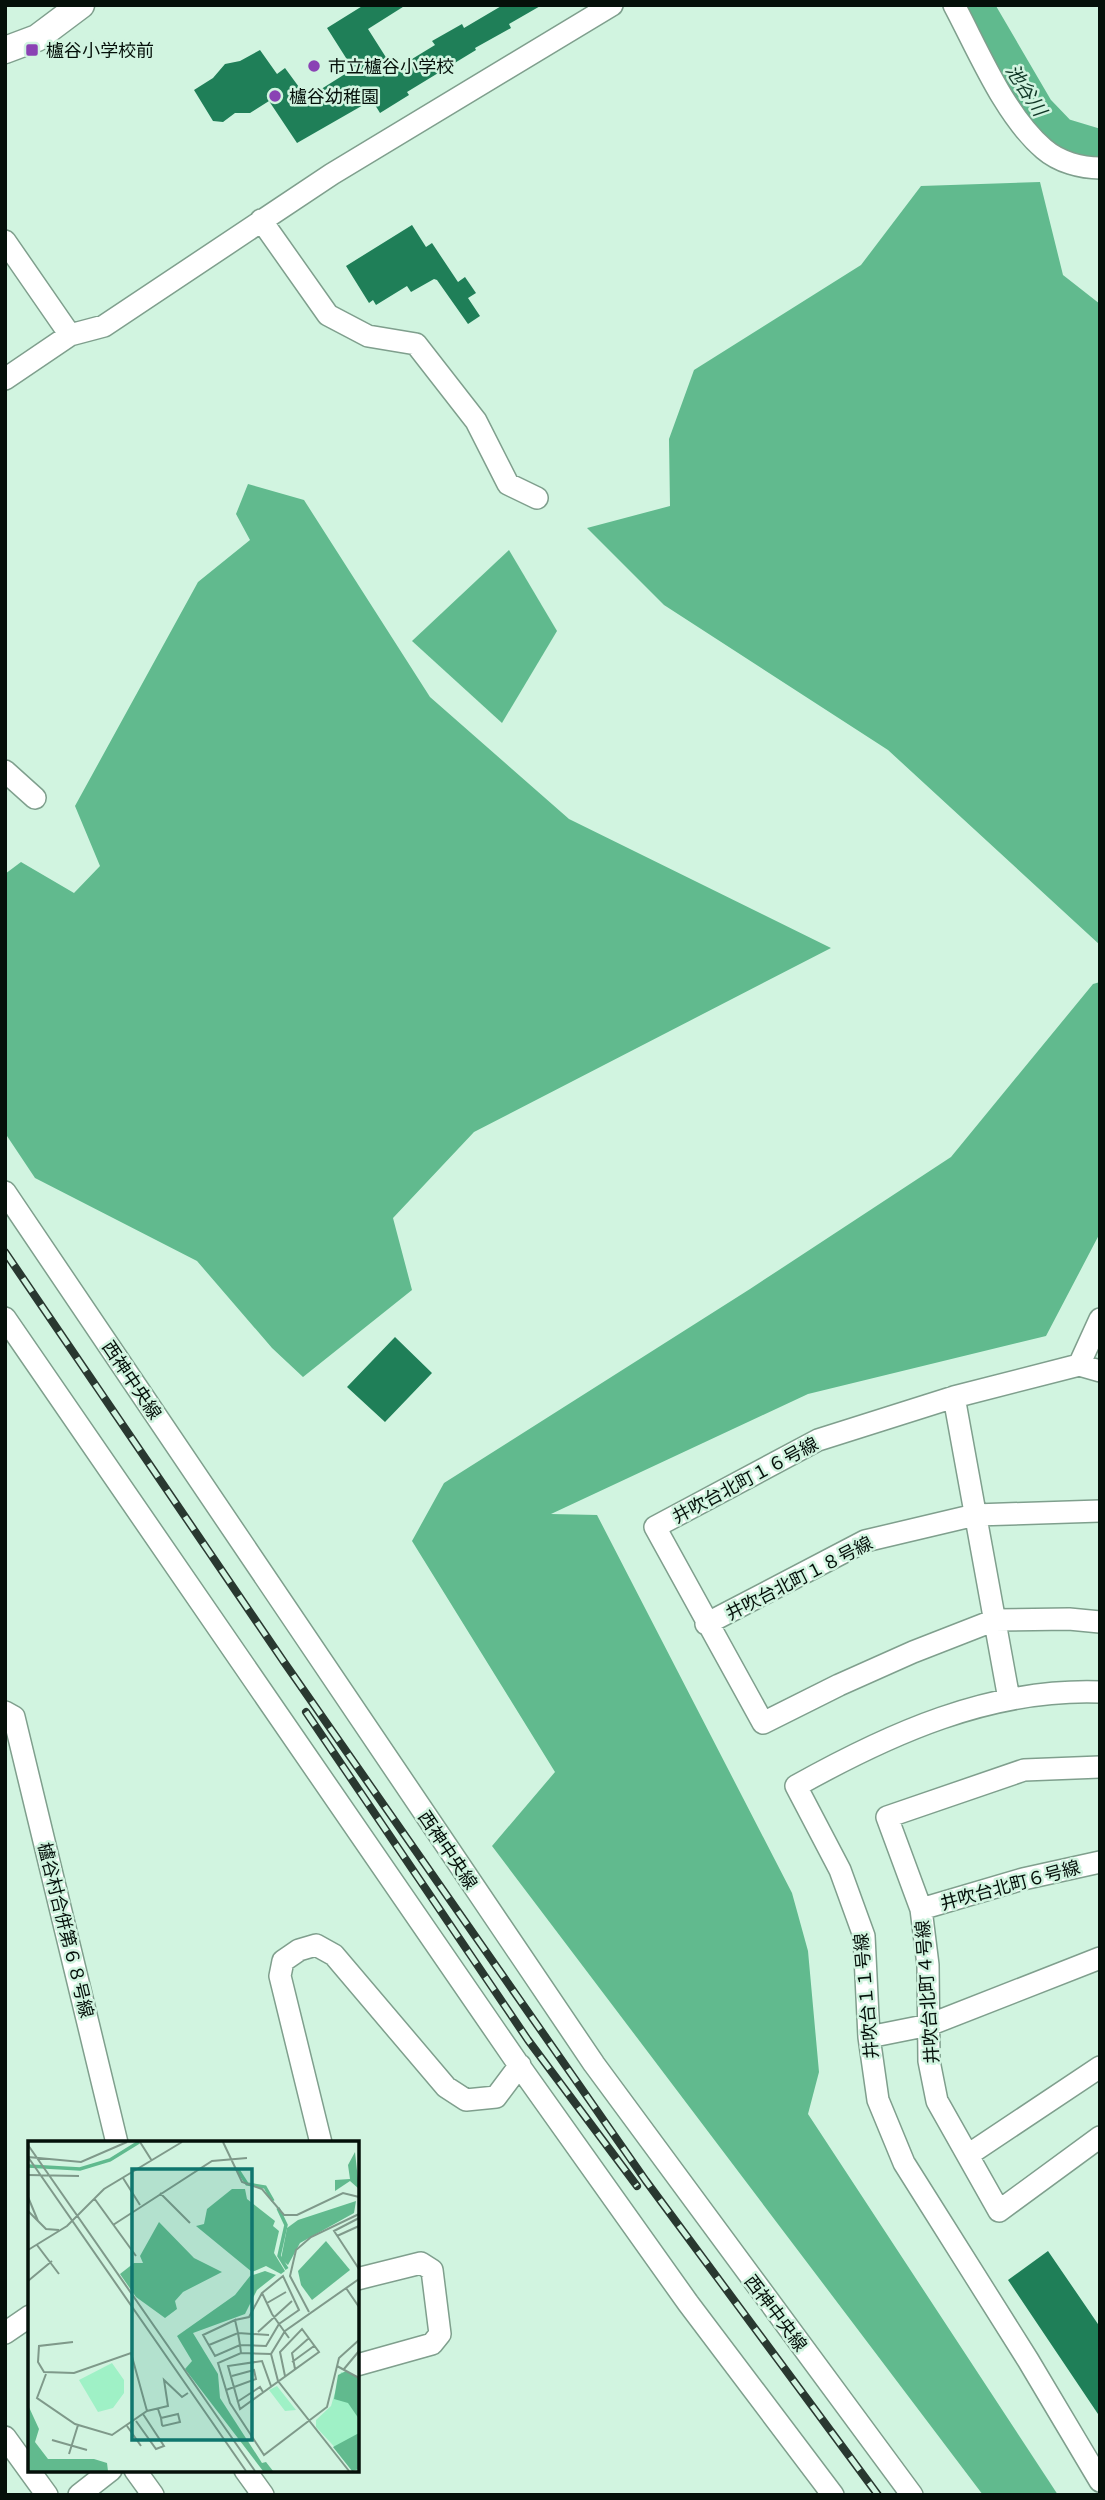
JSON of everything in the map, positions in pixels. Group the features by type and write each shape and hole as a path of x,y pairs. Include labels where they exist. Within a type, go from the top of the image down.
{"main road":[{"path":"5,50 37,38 81,5"}],"street":[{"path":"5,379 71,335 104,326 332,174 612,5"},
{"path":"954,5 1014,117 1045,151 1080,167 1100,167"},
{"path":"261,220 328,315 368,337 416,344 477,421 508,484 537,498"},
{"path":"5,241 71,335"},
{"path":"5,771 35,798"},
{"name":"西神中央線","path":"9,1196 594,2064 912,2495"},
{"path":"5,1318 520,2066 688,2303 833,2495"},
{"path":"1079,1365 1100,1319"},
{"path":"1009,1699 954,1397 1079,1365 1100,1371"},
{"name":"井吹台北町１６号線","path":"954,1397 818,1440 655,1527 762,1723 864,1674 995,1620"},
{"name":"井吹台北町１８号線","path":"706,1624 865,1541 975,1515 1100,1511"},
{"path":"995,1620 1069,1619 1100,1622"},
{"name":"井吹台１１号線","path":"1100,1692 1075,1691 1009,1699 918,1726 863,1749 796,1786 840,1870 864,1936 869,2037 878,2100 904,2163 1028,2360 1100,2481"},
{"name":"櫨谷村合併第６８号線","path":"10,1715 116,2141"},
{"name":"井吹台北町４号線","path":"1100,1767 1024,1770 887,1817 921,1909 928,1965 929,2061 937,2101 999,2211 1100,2137"},
{"name":"井吹台北町６号線","path":"921,1909 1023,1879 1100,1862"},
{"path":"321,2141 280,1976 283,1961 299,1950 316,1945 334,1955 446,2087 466,2100 496,2097 520,2066"},
{"path":"869,2037 929,2025 1100,1958"},
{"path":"968,2155 1100,2067"},
{"path":"359,2278 421,2263 432,2270 440,2334 432,2344 359,2364"},
{"path":"5,2333 28,2319"},
{"path":"5,2437 28,2469"},
{"path":"30,2472 47,2495"},
{"path":"79,2495 108,2472"},
{"path":"136,2472 153,2495"},
{"path":"246,2472 263,2495"}],"shaded area":[{"path":"1040,182 1063,275 1100,304 1100,945 888,750 664,605 587,528 670,506 669,439 694,370 861,265 921,186"},
{"path":"248,484 304,500 430,697 569,819 831,948 474,1132 393,1218 412,1290 303,1377 272,1348 197,1261 35,1178 5,1133 5,874 21,862 74,893 100,866 75,806 198,582 250,540 236,514"},
{"path":"509,550 557,631 502,723 412,641"},
{"path":"1100,982 1100,1233 1046,1336 808,1394 551,1514 597,1515 792,1893 808,1951 819,2072 808,2114 1058,2495 983,2495 492,1846 555,1772 412,1541 444,1483 750,1289 951,1157 1093,984"}],"building":[{"path":"364,5 406,5 368,29 394,70 435,45 432,41 462,24 464,28 503,5 542,5 509,24 511,28 407,92 409,95 380,113 372,100 297,143 269,101 250,113 235,113 223,122 213,121 194,90 213,78 225,64 240,61 260,50 277,74 285,68 307,98 353,69 327,28"},
{"path":"412,225 426,247 432,243 458,282 465,277 476,293 468,298 480,316 468,324 437,280 434,279 411,292 407,286 376,305 373,300 369,303 346,266"},
{"path":"395,1337 432,1373 385,1422 347,1387"},
{"path":"1048,2251 1100,2327 1100,2417 1008,2280"}],"waterway":[{"name":"池谷川","path":"974,5 1036,111 1060,136 1100,148"}],"railway":[{"path":"5,1252 284,1662 646,2181 878,2495"},
{"path":"306,1712 528,2040 637,2186"}],"place":[{"name":"櫨谷小学校前","path":"32,50"},
{"name":"市立櫨谷小学校","path":"314,66"},
{"name":"櫨谷幼稚園","path":"275,96"}]}
